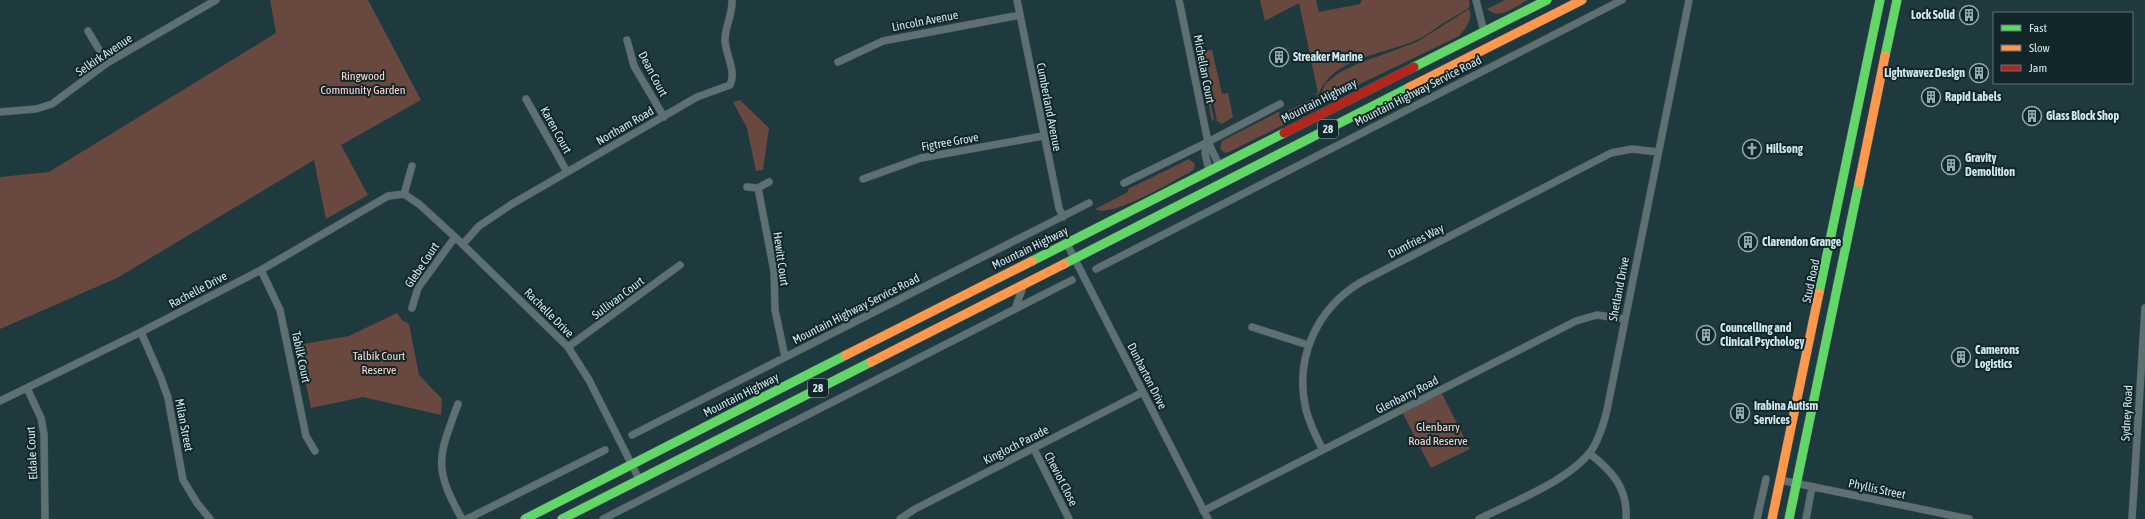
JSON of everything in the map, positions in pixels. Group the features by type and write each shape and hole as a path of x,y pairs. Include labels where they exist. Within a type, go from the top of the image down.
{"main road":[{"name":"Mountain Highway","path":"525,519 1067,244 1209,170 1547,0"},
{"name":"28","path":"562,519 1582,0"},
{"name":"Stud Road","path":"1772,519 1805,367 1880,0"},
{"path":"1790,519 1897,0"},
{"path":"1484,32 1492,46"},
{"path":"1847,165 1860,132 1865,123 1874,114"},
{"path":"1219,165 1222,183"},
{"path":"1209,170 1222,183"},
{"path":"954,300 957,305 961,307 979,306"},
{"path":"1805,367 1821,371"},
{"path":"1795,414 1811,417"}],"street":[{"name":"Selkirk Avenue","path":"0,112 36,109 52,104 107,63 216,0"},
{"name":"Northam Road","path":"463,244 479,226 494,215 704,94 727,88 733,77 725,39 732,8 732,0"},
{"name":"Cumberland Avenue","path":"1017,0 1043,136 1059,208 1063,217"},
{"name":"Michellan Court","path":"1179,0 1208,142 1219,165"},
{"path":"1476,0 1484,32"},
{"name":"Mountain Highway Service Road","path":"1096,269 1622,0"},
{"name":"Shetland Drive","path":"1479,519 1567,474 1589,453 1596,442 1605,419 1689,0"},
{"name":"Lincoln Avenue","path":"838,62 884,41 1020,15"},
{"path":"88,31 107,63"},
{"name":"Dean Court","path":"627,40 634,66 664,117"},
{"name":"Karen Court","path":"526,99 567,172"},
{"path":"1124,183 1208,142 1280,104"},
{"name":"Figtree Grove","path":"863,179 921,158 1043,136"},
{"name":"Michellan Court","path":"1208,142 1205,153 1209,170"},
{"name":"Dumfries Way","path":"1323,450 1310,424 1304,399 1303,374 1308,345 1321,319 1343,294 1361,282 1611,153 1632,149 1658,152"},
{"path":"404,194 412,166"},
{"path":"748,187 758,188 769,182"},
{"name":"Hewitt Court","path":"758,188 774,271 775,310 785,357"},
{"name":"Rachelle Drive","path":"0,401 141,332 261,270 388,196 404,194 419,204 463,244 568,347 589,380 639,479"},
{"name":"Mountain Highway Service Road","path":"632,435 1089,203"},
{"name":"Glebe Court","path":"412,308 418,288 455,237"},
{"name":"Dunbarton Drive","path":"1067,244 1208,519"},
{"name":"Sullivan Court","path":"568,347 680,265"},
{"name":"Tabilk Court","path":"261,270 280,310 306,436 315,451"},
{"path":"603,519 1072,280"},
{"path":"1015,309 1024,284"},
{"name":"Sydney Road","path":"2132,519 2145,308"},
{"name":"Glenbarry Road","path":"1203,511 1582,318 1602,315 1625,319"},
{"path":"1252,327 1308,345"},
{"name":"Milan Street","path":"141,332 168,398 183,480 197,503 210,519"},
{"name":"Eldale Court","path":"27,388 41,418 44,434 45,519"},
{"name":"Kingloch Parade","path":"900,519 915,508 1034,449 1143,392"},
{"path":"458,404 442,448 441,468 445,486 462,519"},
{"name":"Cheviot Close","path":"1034,449 1069,519"},
{"path":"467,519 605,450"},
{"path":"1589,453 1610,470 1618,480 1624,497 1626,519"},
{"path":"1757,519 1766,479"},
{"path":"1763,494 1780,483"},
{"name":"Phyllis Street","path":"1780,483 1797,484 1969,519"},
{"path":"1806,519 1812,487"}],"green space":[{"name":"Ringwood Community Garden","path":"270,0 368,0 421,100 341,145 368,195 326,219 314,160 117,278 0,329 0,177 49,172 276,33"},
{"path":"1260,0 1316,0 1319,12 1360,4 1362,0 1469,0 1470,6 1421,38 1363,58 1336,71 1326,81 1319,94 1316,95 1315,94 1318,93 1299,3 1265,21"},
{"path":"1505,0 1528,0 1513,9 1502,13 1497,14 1487,9"},
{"path":"1469,9 1470,20 1459,36 1325,101 1318,96 1321,94 1325,84 1339,73 1357,64 1417,42"},
{"path":"1212,50 1222,94 1228,93 1233,117 1222,124 1217,121 1203,51"},
{"path":"1201,52 1214,120 1212,121 1198,53"},
{"path":"1312,99 1321,106 1229,152 1225,153 1220,149 1222,141 1278,112 1282,114"},
{"path":"740,100 769,128 763,170 756,171 747,128 733,102"},
{"path":"1189,159 1195,164 1194,169 1142,198 1114,209 1103,211 1095,209 1128,192 1128,189"},
{"name":"Talbik Court Reserve","path":"397,313 402,320 409,324 419,375 442,399 441,415 363,397 311,408 298,345 349,336"},
{"name":"Glenbarry Road Reserve","path":"1440,390 1470,449 1431,468 1401,410"}],"traffic: fast":[{"path":"1414,67 1547,0"},
{"path":"1819,293 1880,0"},
{"path":"1885,56 1897,0"},
{"path":"1064,264 1410,87"},
{"path":"1032,261 1284,133"},
{"path":"1789,519 1859,183"},
{"path":"525,519 846,355"},
{"path":"562,519 871,362"}],"traffic: slow":[{"path":"1410,87 1582,0"},
{"path":"1859,183 1885,56"},
{"path":"846,355 1032,261"},
{"path":"871,362 1064,264"},
{"path":"1772,519 1819,293"}],"traffic: jam":[{"path":"1284,133 1414,67"}],"place":[{"name":"Lock Solid","path":"1969,15"},
{"name":"Streaker Marine","path":"1279,57"},
{"name":"Lightwavez Design","path":"1979,73"},
{"name":"Rapid Labels","path":"1931,97"},
{"name":"Glass Block Shop","path":"2032,116"},
{"name":"Hillsong","path":"1752,149"},
{"name":"Gravity Demolition","path":"1951,165"},
{"name":"Clarendon Grange","path":"1748,242"},
{"name":"Councelling and Clinical Psychology","path":"1706,335"},
{"name":"Camerons Logistics","path":"1961,357"},
{"name":"Irabina Autism Services","path":"1740,413"}]}
